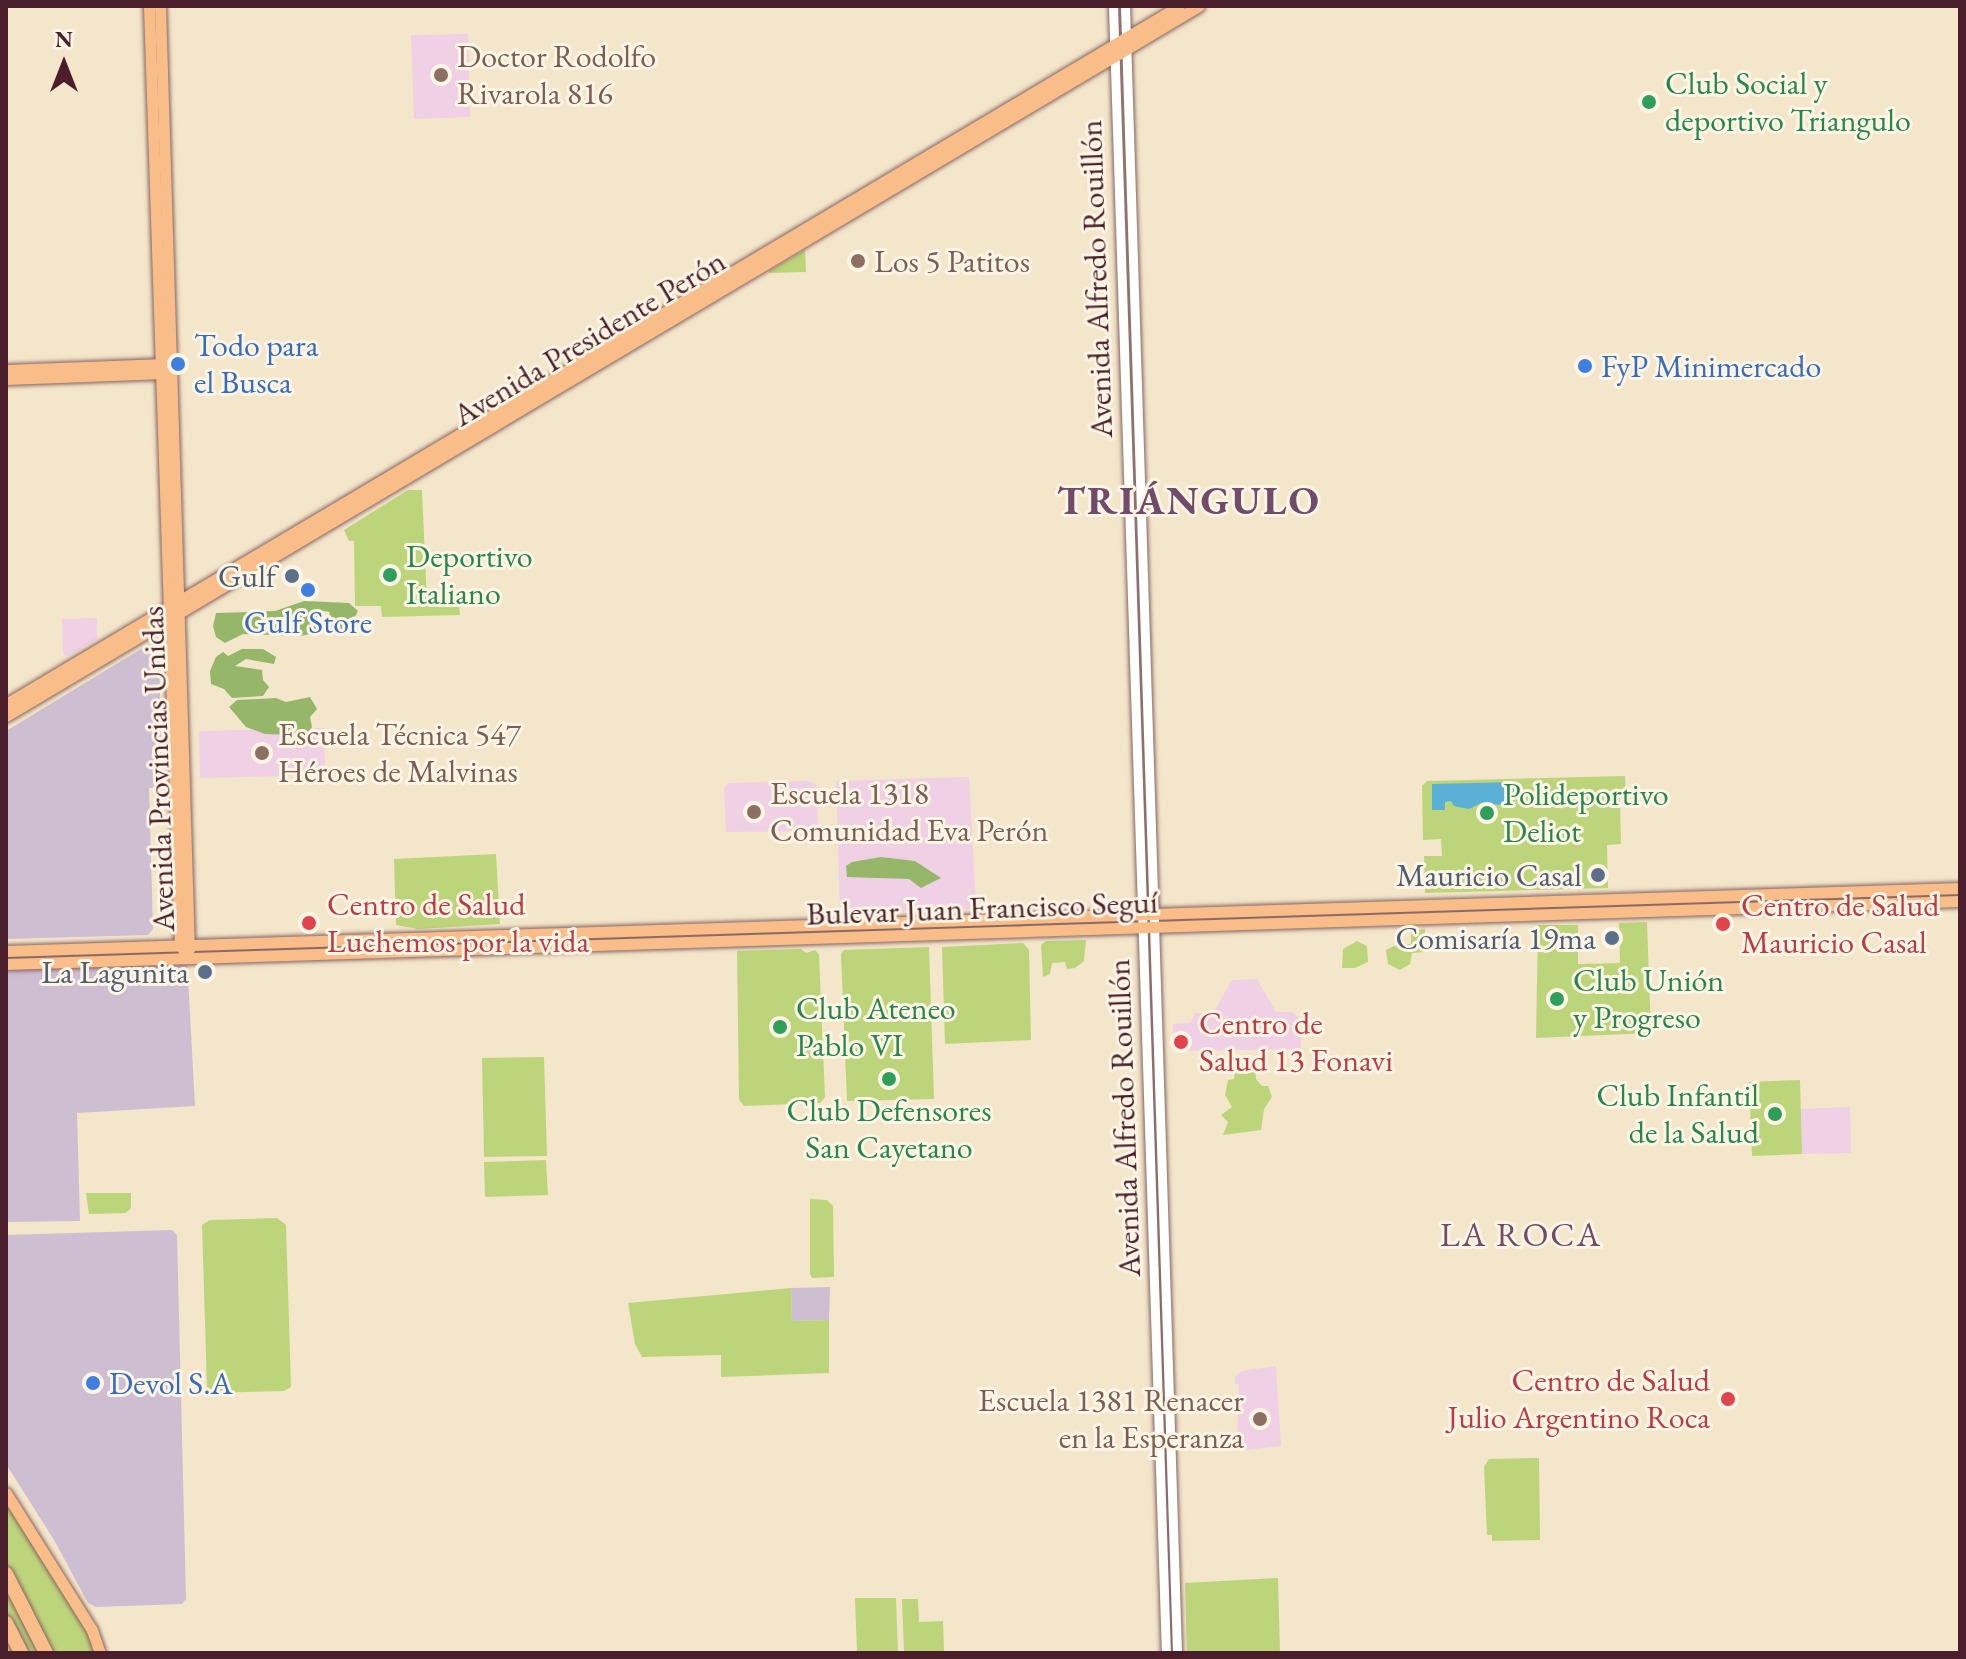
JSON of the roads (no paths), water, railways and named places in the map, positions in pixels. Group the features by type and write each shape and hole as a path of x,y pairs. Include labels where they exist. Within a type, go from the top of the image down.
{"highway":[{"path":"6,1574 46,1653"},
{"path":"6,1623 21,1653"}],"main road":[{"name":"Avenida Provincias Unidas","path":"149,6 187,959"},
{"name":"Avenida Provincias Unidas","path":"160,6 165,369"},
{"name":"Avenida Presidente Perón","path":"1120,47 1179,6"},
{"name":"Avenida Presidente Perón","path":"6,716 174,611 1120,47 1199,6"},
{"path":"6,370 165,369"},
{"path":"6,379 165,369"},
{"name":"Avenida Presidente Perón","path":"6,704 174,611"},
{"name":"Bulevar Juan Francisco Seguí","path":"6,951 1960,888"},
{"name":"Bulevar Juan Francisco Seguí","path":"6,964 1960,901"},
{"path":"6,1493 92,1630 100,1653"}],"street":[{"name":"Avenida Alfredo Rouillón","path":"1113,6 1120,47 1150,914 1166,1653"},
{"name":"Avenida Alfredo Rouillón","path":"1120,47 1125,6"},
{"name":"Avenida Alfredo Rouillón","path":"1150,928 1177,1653"}],"water":[{"path":"1517,782 1516,789 1501,805 1481,803 1469,809 1454,806 1451,801 1445,802 1445,810 1432,810 1432,784"}],"place":[{"name":"Doctor Rodolfo Rivarola 816","path":"441,75"},
{"name":"Club Social y deportivo Triangulo","path":"1649,102"},
{"name":"Los 5 Patitos","path":"858,261"},
{"name":"Todo para el Busca","path":"178,364"},
{"name":"FyP Minimercado","path":"1585,366"},
{"name":"Deportivo Italiano","path":"390,575"},
{"name":"Gulf","path":"292,576"},
{"name":"Gulf Store","path":"308,590"},
{"name":"Escuela Técnica 547 Héroes de Malvinas","path":"262,753"},
{"name":"Escuela 1318 Comunidad Eva Perón","path":"754,812"},
{"name":"Polideportivo Deliot","path":"1487,813"},
{"name":"Mauricio Casal","path":"1598,875"},
{"name":"Centro de Salud Luchemos por la vida","path":"309,923"},
{"name":"Centro de Salud Mauricio Casal","path":"1723,924"},
{"name":"Comisaría 19ma","path":"1612,938"},
{"name":"La Lagunita","path":"205,972"},
{"name":"Club Unión y Progreso","path":"1557,999"},
{"name":"Club Ateneo Pablo VI","path":"780,1027"},
{"name":"Centro de Salud 13 Fonavi","path":"1181,1042"},
{"name":"Club Defensores San Cayetano","path":"889,1079"},
{"name":"Club Infantil de la Salud","path":"1775,1114"},
{"name":"Devol S.A","path":"93,1383"},
{"name":"Centro de Salud Julio Argentino Roca","path":"1728,1399"},
{"name":"Escuela 1381 Renacer en la Esperanza","path":"1260,1419"}],"district":[{"name":"TRIÁNGULO","path":"1189,500"},
{"name":"LA ROCA","path":"1521,1235"}]}
